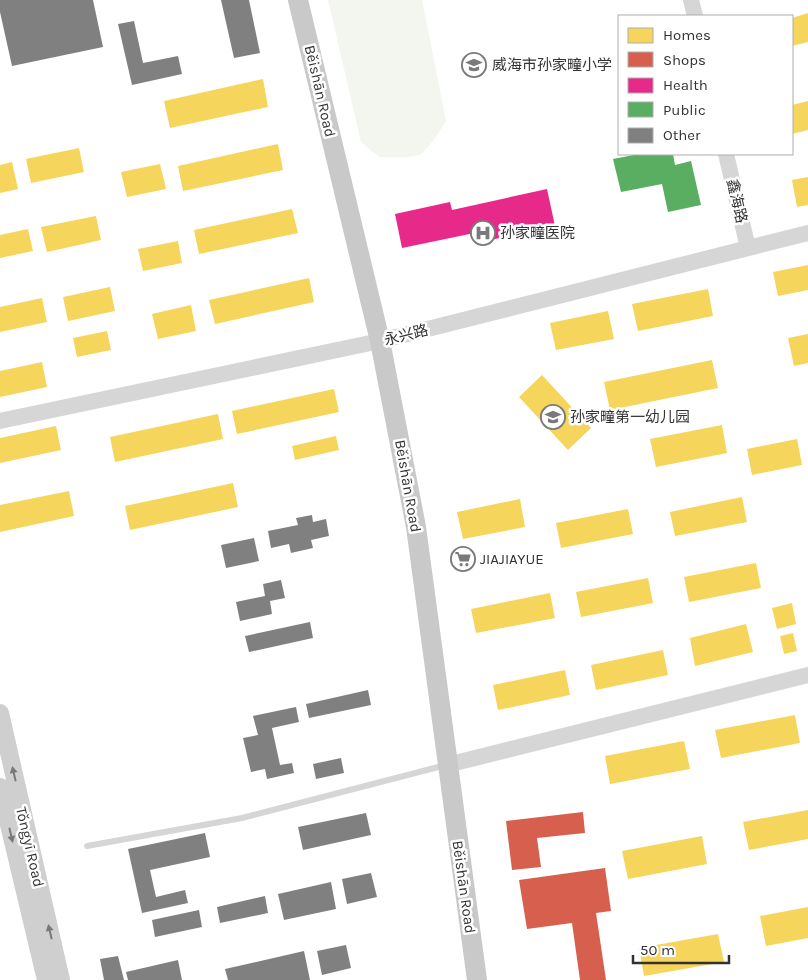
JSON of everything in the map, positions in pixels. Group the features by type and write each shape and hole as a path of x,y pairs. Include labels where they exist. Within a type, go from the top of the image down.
{"main road":[{"name":"Běishān Road","path":"298,0 380,341 416,527 477,980"},
{"name":"Tǒngyī Road","path":"0,713 61,980"},
{"path":"0,787 46,980"}],"street":[{"path":"691,0 695,15"},
{"name":"鑫海路","path":"726,155 748,248"},
{"name":"永兴路","path":"0,421 380,341 808,233"},
{"path":"447,765 808,675"}],"lane":[{"path":"86,846 242,818 447,765"}],"shaded area":[{"path":"328,0 422,0 446,121 422,153 408,157 379,157 361,142"}],"building: Homes":[{"path":"808,13 808,42 793,46 793,18"},
{"path":"263,79 268,107 170,128 164,101"},
{"path":"808,101 808,130 793,134 793,105"},
{"path":"278,144 283,170 183,191 178,166"},
{"path":"79,148 84,172 31,183 26,159"},
{"path":"12,162 18,189 0,193 0,165"},
{"path":"160,164 166,189 127,197 121,172"},
{"path":"808,177 808,205 797,207 792,180"},
{"path":"292,209 298,233 199,254 194,230"},
{"path":"96,216 101,240 47,252 41,227"},
{"path":"28,229 33,251 0,258 0,235"},
{"path":"178,241 182,263 143,271 138,249"},
{"path":"808,265 808,290 778,296 773,272"},
{"path":"309,278 314,302 215,324 209,300"},
{"path":"110,287 115,311 68,321 63,297"},
{"path":"708,289 713,316 638,331 632,304"},
{"path":"42,298 47,322 0,332 0,307"},
{"path":"191,305 196,331 158,339 152,314"},
{"path":"608,311 614,339 556,350 550,323"},
{"path":"107,331 111,350 77,357 73,338"},
{"path":"808,334 808,363 794,366 788,338"},
{"path":"712,360 718,388 610,410 604,382"},
{"path":"42,362 47,387 0,397 0,371"},
{"path":"542,375 591,428 568,450 519,397"},
{"path":"334,389 339,412 237,434 232,411"},
{"path":"218,414 223,439 115,462 110,437"},
{"path":"722,425 727,453 656,467 650,439"},
{"path":"56,426 61,450 0,463 0,438"},
{"path":"336,436 339,450 295,460 292,446"},
{"path":"797,439 802,465 752,475 747,449"},
{"path":"233,483 238,507 130,530 125,506"},
{"path":"69,491 74,516 0,532 0,505"},
{"path":"742,497 747,522 675,536 670,512"},
{"path":"520,499 525,527 463,539 457,512"},
{"path":"628,509 633,534 561,548 556,523"},
{"path":"756,563 761,588 689,602 684,577"},
{"path":"648,578 653,603 581,617 576,592"},
{"path":"550,593 555,618 476,633 471,609"},
{"path":"792,603 796,624 777,629 772,608"},
{"path":"746,624 753,652 695,666 690,638"},
{"path":"793,633 797,651 784,654 780,636"},
{"path":"663,650 668,675 596,690 591,665"},
{"path":"565,670 570,695 498,710 493,685"},
{"path":"795,715 800,743 721,758 715,730"},
{"path":"684,741 690,769 610,784 605,756"},
{"path":"808,810 808,839 749,850 743,822"},
{"path":"702,836 707,864 628,879 622,851"},
{"path":"808,907 808,938 766,946 760,916"},
{"path":"718,934 724,962 644,976 639,948"}],"building: Shops":[{"path":"583,812 585,833 537,838 541,867 512,870 506,821"},
{"path":"605,868 611,911 596,913 606,980 580,980 572,923 527,929 519,880"}],"building: Health":[{"path":"547,189 555,226 486,241 484,231 402,248 395,214 450,202 452,210"}],"building: Public":[{"path":"634,155 673,155 675,165 691,161 701,205 668,212 662,184 621,192 613,159"}],"building: Other":[{"path":"0,0 93,0 103,47 12,66 0,12"},
{"path":"221,0 249,0 260,53 234,58"},
{"path":"134,21 143,63 178,56 182,74 132,85 118,24"},
{"path":"312,515 313,522 326,519 329,536 311,540 313,548 291,553 289,544 271,548 268,531 298,525 296,518"},
{"path":"254,538 259,561 226,568 221,545"},
{"path":"281,580 285,598 270,601 272,614 240,621 236,602 265,596 263,584"},
{"path":"310,622 313,638 249,652 245,636"},
{"path":"368,690 371,705 309,718 306,704"},
{"path":"296,707 299,722 272,728 280,765 292,763 294,773 267,779 265,769 251,772 243,738 258,735 253,716"},
{"path":"341,758 344,773 316,779 313,764"},
{"path":"366,813 371,835 303,850 298,827"},
{"path":"205,833 210,857 150,870 156,897 185,890 188,903 142,913 128,849"},
{"path":"371,873 377,897 347,904 342,879"},
{"path":"331,882 336,909 284,920 278,894"},
{"path":"265,896 268,913 220,923 217,907"},
{"path":"199,910 202,927 155,937 152,920"},
{"path":"346,945 351,968 322,975 317,951"},
{"path":"304,951 310,980 228,980 225,969"},
{"path":"118,956 124,980 104,980 100,959"},
{"path":"178,960 182,980 128,980 126,972"}],"place":[{"name":"威海市孙家疃小学","path":"474,65"},
{"name":"孙家疃医院","path":"483,233"},
{"name":"孙家疃第一幼儿园","path":"553,417"},
{"name":"JIAJIAYUE","path":"463,559"}]}
